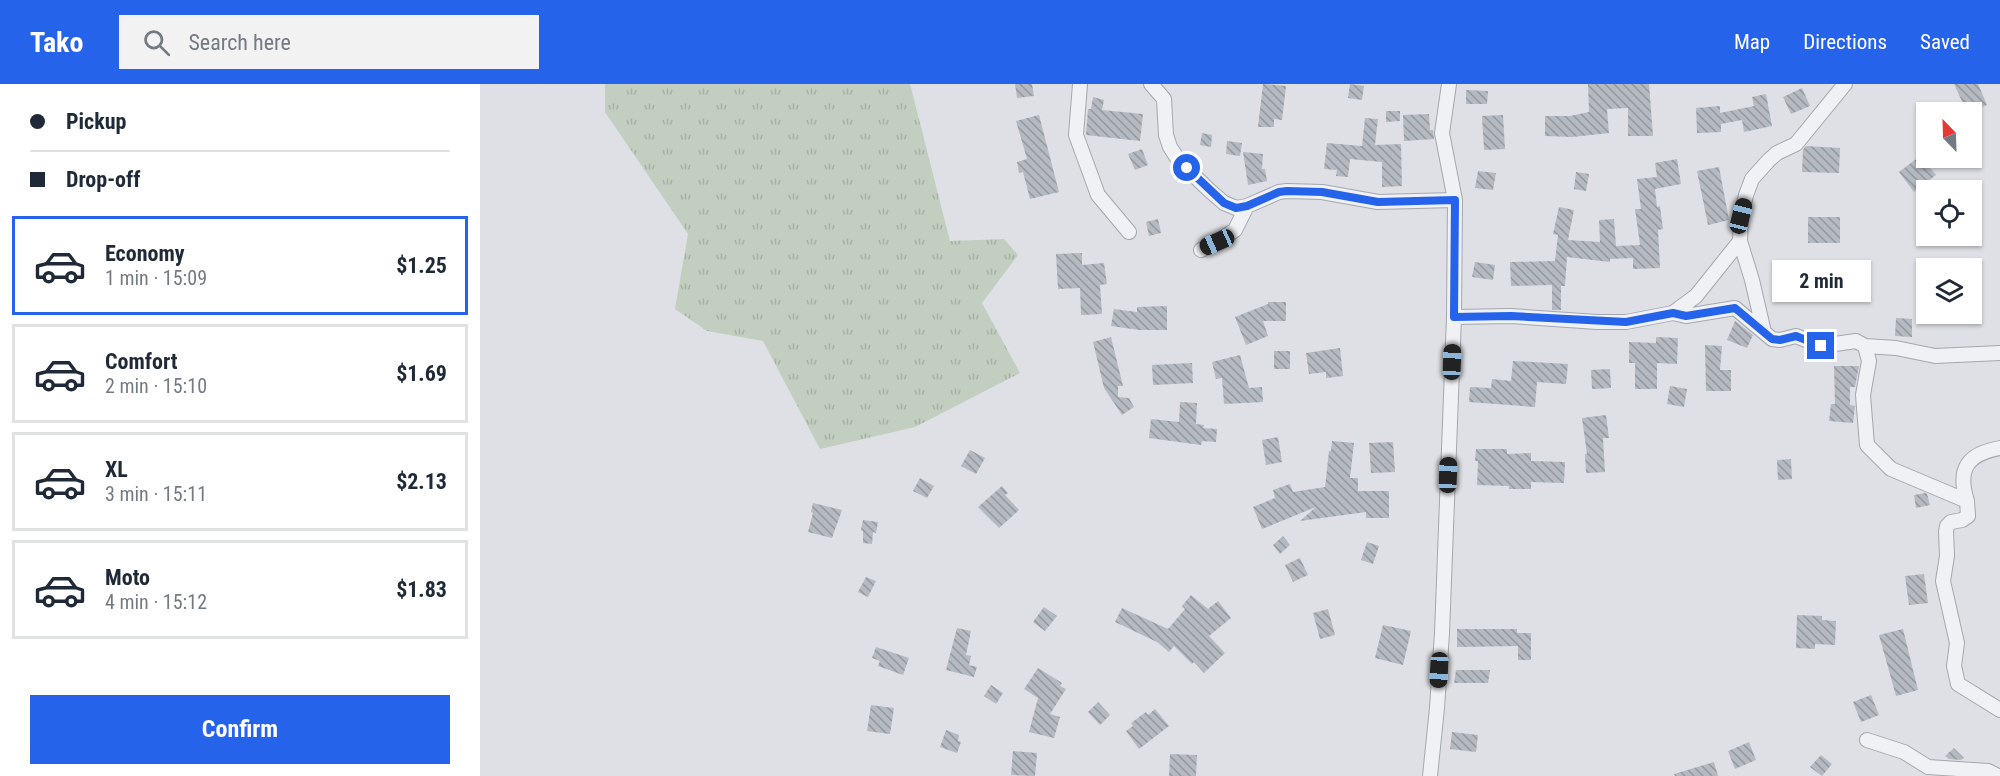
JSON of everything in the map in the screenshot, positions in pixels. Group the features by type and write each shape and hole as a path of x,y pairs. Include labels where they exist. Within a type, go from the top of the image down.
{"street":[{"path":"1080,84 1076,135 1098,195 1129,232"},
{"path":"1151,84 1164,99 1166,135 1170,147 1179,160 1224,203 1236,208 1287,191 1322,192 1378,202 1455,200"},
{"path":"1430,776 1442,633 1454,317 1455,200 1442,133 1449,84"},
{"path":"1764,332 1740,241 1741,216 1752,179 1768,160 1796,144 1845,84"},
{"path":"1201,250 1235,230 1247,206"},
{"path":"1673,313 1696,296 1740,241"},
{"path":"1454,317 1511,316 1626,322 1673,313 1686,316 1735,308 1772,339 1780,340 1796,336 1821,346 1856,341 1865,346 1896,348 1935,356 2000,353"},
{"path":"1865,346 1869,362 1863,395 1867,445 1891,470 1967,501"},
{"path":"2000,448 1986,451 1972,458 1964,469 1963,487 1968,516 1951,522 1947,526 1947,556 1943,581 1957,643 1954,666 1958,684 2000,710"},
{"path":"1867,740 1904,752 1928,767 1988,771 1998,776"}],"green space":[{"path":"605,84 910,84 950,241 1004,239 1018,255 982,303 1020,373 915,427 820,449 763,341 707,331 675,309 688,234 605,112"}],"building":[{"path":"1015,84 1032,84 1034,96 1017,98"},
{"path":"1263,84 1286,86 1282,120 1274,119 1274,127 1258,127"},
{"path":"1350,84 1364,86 1362,100 1348,98"},
{"path":"1588,84 1649,84 1653,136 1628,136 1628,108 1607,109 1609,133 1572,137 1545,136 1545,116 1570,116 1589,112"},
{"path":"1954,84 1978,84 1987,105 1982,107 1982,102 1962,102"},
{"path":"1802,88 1810,106 1791,114 1783,97"},
{"path":"1466,90 1488,91 1487,104 1466,104"},
{"path":"1766,94 1772,126 1744,132 1742,120 1721,124 1721,132 1697,133 1696,108 1720,106 1720,113 1754,106 1752,97"},
{"path":"1093,97 1104,100 1102,110 1143,114 1140,141 1086,135 1088,109 1091,109"},
{"path":"1386,111 1400,111 1400,121 1386,122"},
{"path":"1429,114 1430,130 1433,130 1434,139 1404,141 1403,115"},
{"path":"1039,115 1059,192 1030,199 1023,172 1019,173 1017,162 1027,159 1016,121"},
{"path":"1503,115 1505,149 1484,150 1482,116"},
{"path":"1365,118 1378,119 1375,145 1401,144 1402,186 1382,187 1382,162 1350,159 1348,177 1336,176 1337,170 1324,169 1327,143 1362,146"},
{"path":"1202,133 1212,135 1211,147 1200,145"},
{"path":"1227,141 1242,143 1240,156 1226,154"},
{"path":"1806,146 1840,148 1839,173 1802,172 1803,150"},
{"path":"1142,149 1148,165 1135,170 1128,154"},
{"path":"1243,152 1263,154 1262,169 1265,169 1267,181 1248,185"},
{"path":"1677,159 1681,184 1655,189 1663,229 1658,230 1660,268 1633,269 1633,258 1610,259 1610,262 1567,257 1565,286 1561,286 1561,310 1552,310 1552,285 1511,286 1510,262 1555,261 1558,235 1553,234 1559,207 1574,210 1568,240 1600,242 1599,220 1614,219 1616,246 1640,245 1635,209 1641,209 1637,179 1657,177 1655,163"},
{"path":"1916,159 1916,168 1930,168 1936,175 1930,180 1916,180 1914,192 1899,172"},
{"path":"1719,167 1729,220 1708,225 1697,171"},
{"path":"1478,171 1496,173 1493,190 1475,188"},
{"path":"1576,172 1589,174 1586,191 1574,189"},
{"path":"1808,217 1840,217 1840,243 1808,243"},
{"path":"1158,219 1161,233 1149,236 1146,222"},
{"path":"1082,253 1082,265 1104,263 1107,284 1100,285 1102,314 1081,315 1080,288 1058,289 1056,254"},
{"path":"1475,262 1495,265 1493,280 1472,277"},
{"path":"1268,302 1286,302 1286,321 1263,321 1268,336 1246,345 1235,317 1268,304"},
{"path":"1167,306 1167,330 1139,330 1111,326 1114,309 1137,312 1137,307"},
{"path":"1896,318 1912,319 1912,337 1895,336"},
{"path":"1735,321 1753,335 1747,348 1727,340"},
{"path":"1111,337 1123,386 1118,386 1118,397 1129,398 1134,407 1122,415 1104,388 1093,342"},
{"path":"1656,337 1678,338 1677,364 1657,363 1657,389 1635,389 1635,363 1629,363 1629,342 1656,343"},
{"path":"1705,345 1722,346 1720,370 1731,370 1731,391 1706,391"},
{"path":"1340,348 1343,376 1326,378 1326,372 1309,374 1306,353"},
{"path":"1274,351 1290,351 1290,369 1274,369"},
{"path":"1240,355 1249,388 1262,387 1263,402 1224,404 1222,378 1216,379 1212,362"},
{"path":"1513,361 1568,364 1566,384 1537,382 1535,407 1469,402 1470,387 1491,388 1492,379 1511,381"},
{"path":"1192,363 1193,383 1153,385 1152,365"},
{"path":"1834,366 1859,366 1855,387 1850,387 1850,405 1855,406 1853,423 1829,421 1831,404 1835,404"},
{"path":"1610,369 1611,388 1592,389 1591,370"},
{"path":"1670,386 1687,389 1684,407 1667,404"},
{"path":"1180,402 1197,403 1196,424 1204,425 1203,428 1217,429 1216,442 1202,441 1201,445 1149,438 1151,419 1179,422"},
{"path":"1606,415 1609,438 1603,438 1605,472 1586,473 1585,454 1587,454 1582,418"},
{"path":"1278,437 1282,462 1266,465 1262,440"},
{"path":"1332,441 1354,443 1350,478 1358,478 1358,491 1389,491 1389,518 1366,518 1366,512 1300,521 1316,507 1262,529 1253,507 1275,498 1273,490 1290,484 1293,492 1325,487"},
{"path":"1393,442 1395,472 1371,473 1369,443"},
{"path":"1476,449 1507,449 1507,454 1531,453 1531,461 1565,462 1564,483 1531,482 1531,489 1477,485"},
{"path":"970,450 985,458 976,474 961,466"},
{"path":"1791,459 1792,479 1778,480 1777,460"},
{"path":"920,478 934,486 927,498 913,491"},
{"path":"1002,486 1008,493 1005,495 1019,510 999,528 978,507"},
{"path":"1925,493 1930,505 1916,508 1914,495"},
{"path":"813,503 842,510 832,538 808,532"},
{"path":"863,520 878,522 876,533 873,532 872,544 863,543 863,531 861,530"},
{"path":"1283,536 1290,545 1280,554 1273,545"},
{"path":"1367,542 1379,546 1373,564 1361,560"},
{"path":"1300,558 1308,575 1293,582 1285,565"},
{"path":"1924,574 1928,603 1909,605 1905,576"},
{"path":"866,577 876,581 868,597 858,592"},
{"path":"1191,595 1208,609 1218,601 1231,618 1209,636 1225,653 1204,673 1174,646 1169,652 1157,642 1115,622 1122,608 1168,629 1185,609 1182,606"},
{"path":"1044,607 1057,616 1045,631 1033,622"},
{"path":"1328,609 1335,635 1320,639 1313,613"},
{"path":"1797,615 1822,616 1822,620 1836,621 1835,645 1815,644 1815,649 1796,648"},
{"path":"1383,625 1411,631 1403,665 1375,658"},
{"path":"957,628 971,631 966,655 971,656 969,665 977,667 974,677 946,670"},
{"path":"1457,629 1517,629 1517,633 1531,633 1531,660 1518,660 1518,646 1457,647"},
{"path":"1903,629 1918,690 1896,696 1879,635"},
{"path":"876,647 909,658 903,675 878,666 880,661 872,658"},
{"path":"1038,668 1062,683 1060,686 1066,689 1050,714 1060,717 1054,738 1029,732 1038,698 1024,689"},
{"path":"1456,670 1490,670 1488,683 1454,683"},
{"path":"991,685 1003,693 996,704 984,696"},
{"path":"1871,695 1879,715 1861,722 1853,702"},
{"path":"1098,702 1110,715 1100,725 1088,712"},
{"path":"871,705 894,708 890,734 867,731"},
{"path":"1155,709 1169,726 1139,749 1126,731 1133,726 1131,723 1146,712 1148,715"},
{"path":"946,730 959,735 958,741 961,742 957,753 940,747"},
{"path":"1452,732 1478,735 1476,752 1450,749"},
{"path":"1749,742 1756,760 1735,769 1728,751"},
{"path":"1954,748 1964,758 1949,759 1945,756"},
{"path":"1013,751 1037,753 1035,776 1011,775"},
{"path":"1170,754 1197,755 1196,776 1169,776"},
{"path":"1821,755 1832,764 1822,776 1810,767"},
{"path":"1714,762 1718,776 1675,776 1674,774"}],"route":[{"path":"1187,168 1224,203 1236,208 1287,191 1322,192 1378,202 1455,200 1454,317 1511,316 1626,322 1673,313 1686,316 1735,308 1772,339 1780,340 1796,336 1821,346"}]}
